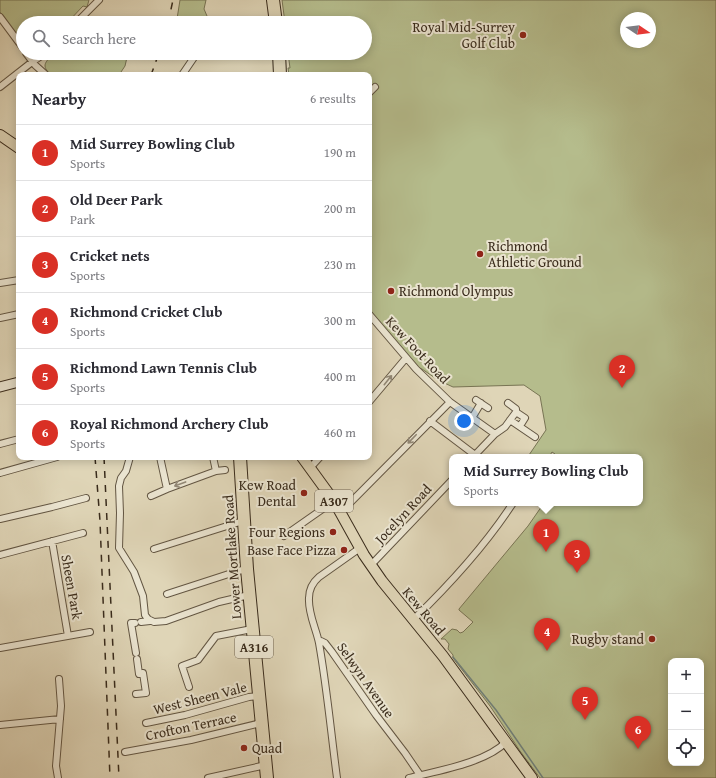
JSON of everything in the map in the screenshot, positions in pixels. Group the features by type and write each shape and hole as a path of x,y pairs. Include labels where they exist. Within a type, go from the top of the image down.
{"highway":[{"path":"274,0 275,16"},
{"path":"279,60 280,72"},
{"name":"Lower Mortlake Road","path":"240,460 249,595 267,774"}],"main road":[{"path":"0,135 16,146"},
{"name":"Kew Road","path":"304,460 334,501 360,548 396,600 414,619 532,778"}],"street":[{"path":"83,16 99,0"},
{"path":"0,17 16,39"},
{"path":"19,72 35,60"},
{"path":"184,72 192,60"},
{"path":"32,62 43,72"},
{"path":"0,87 16,74"},
{"path":"372,90 375,87"},
{"path":"0,283 16,280"},
{"path":"0,318 16,315"},
{"name":"Kew Foot Road","path":"372,318 406,358 450,402 495,434"},
{"path":"372,398 406,358"},
{"path":"0,387 16,383"},
{"path":"340,513 450,402"},
{"path":"472,418 479,402 488,408"},
{"path":"508,404 516,409 516,412 525,418 520,426"},
{"path":"476,454 495,434 505,427 516,412"},
{"path":"510,420 535,437"},
{"path":"430,421 471,454"},
{"path":"0,444 16,440"},
{"path":"0,473 46,460"},
{"path":"129,460 119,486 119,548 134,572 143,596 146,615 150,621"},
{"path":"161,460 166,489"},
{"path":"214,460 216,471"},
{"path":"310,468 317,460"},
{"path":"151,496 216,471 225,470"},
{"name":"Jocelyn Road","path":"371,565 449,483"},
{"path":"0,519 86,498"},
{"path":"284,536 334,501"},
{"path":"414,619 443,591 498,526 511,506"},
{"path":"154,548 243,521"},
{"name":"Sheen Park","path":"0,554 83,533"},
{"name":"Sheen Park","path":"52,541 68,636"},
{"name":"Selwyn Avenue","path":"360,548 319,577 311,587 308,598 309,607 319,642 321,641 325,643 332,652 420,775"},
{"path":"167,594 247,569"},
{"path":"136,694 146,693 143,673 138,674 131,623 166,621 219,602 249,595"},
{"path":"189,687 182,666 198,660 216,636 243,630 252,630"},
{"name":"Sheen Park","path":"0,648 90,632"},
{"path":"319,642 337,778"},
{"path":"58,778 56,766 61,706 59,679"},
{"name":"West Sheen Vale","path":"146,723 185,715 249,697 259,696"},
{"path":"0,725 60,719"},
{"name":"Crofton Terrace","path":"125,752 191,740 262,723"},
{"path":"409,778 447,770 473,761 506,742"},
{"path":"208,778 267,774"}],"green space":[{"path":"0,0 89,0 87,7 83,6 74,16 16,16 16,34 0,12"},
{"path":"180,0 206,0 204,9 207,16 177,16"},
{"path":"282,0 716,0 716,778 540,778 490,706 453,658 453,655 448,649 449,644 445,639 441,639 452,629 457,630 460,633 463,632 473,622 459,609 528,526 542,506 643,506 643,454 555,454 552,452 551,454 530,454 546,430 540,396 524,385 453,387 417,367 372,314 372,72 289,72 288,68 290,68 289,60 372,60 372,16 284,16"},
{"path":"126,60 121,72 48,72 45,66 47,61"}],"waterway":[{"path":"453,657 496,710 543,778"}],"railway":[{"path":"170,16 173,0"},
{"path":"152,72 156,60"},
{"path":"95,460 100,521 110,778"},
{"path":"104,460 119,778"}],"place":[{"name":"Royal Mid-Surrey Golf Club","path":"523,35"},
{"name":"Richmond Athletic Ground","path":"480,254"},
{"name":"Richmond Olympus","path":"391,291"},
{"name":"Old Deer Park","path":"622,388"},
{"name":"Kew Road Dental","path":"304,493"},
{"name":"Four Regions","path":"333,532"},
{"name":"Base Face Pizza","path":"344,550"},
{"name":"Mid Surrey Bowling Club","path":"546,552"},
{"name":"Cricket nets","path":"577,573"},
{"name":"Rugby stand","path":"652,639"},
{"name":"Richmond Cricket Club","path":"547,651"},
{"name":"Richmond Lawn Tennis Club","path":"585,720"},
{"name":"Quad","path":"244,748"},
{"name":"Royal Richmond Archery Club","path":"638,749"}]}
